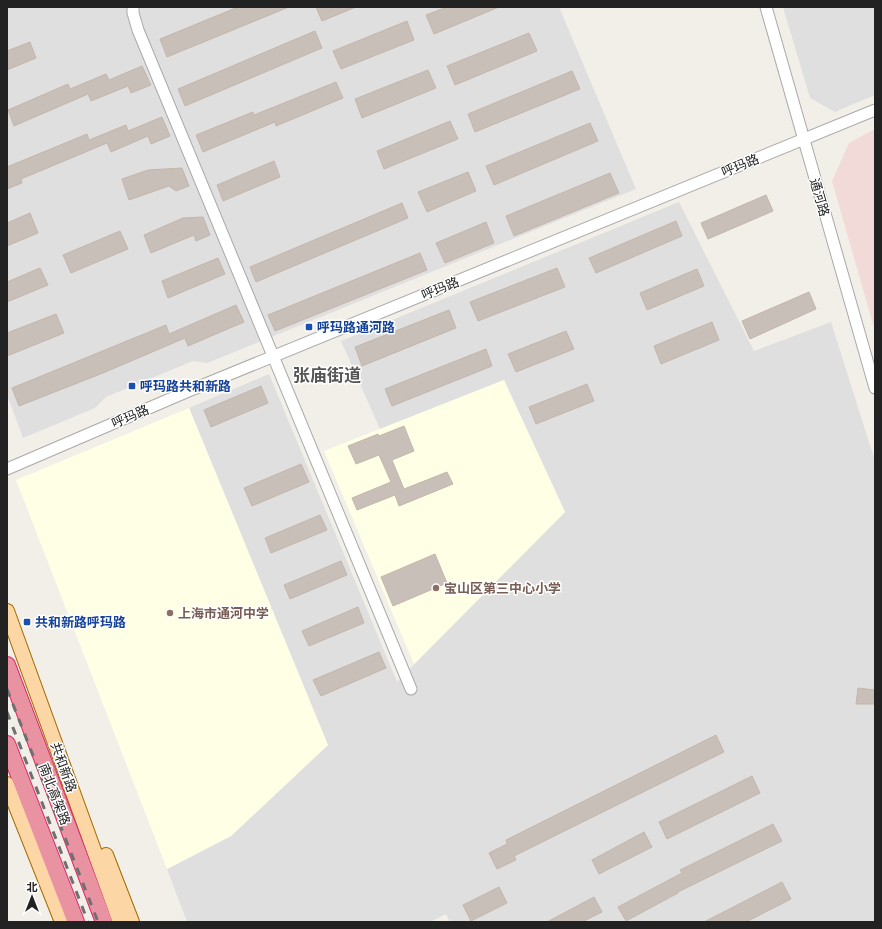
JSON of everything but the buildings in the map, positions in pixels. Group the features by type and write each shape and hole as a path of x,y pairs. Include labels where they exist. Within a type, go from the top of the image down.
{"highway":[{"name":"南北高架路","path":"7,665 104,922"},
{"name":"南北高架路","path":"7,744 76,922"}],"main road":[{"name":"共和新路","path":"7,611 120,922"},
{"path":"38,695 55,718 132,922"},
{"path":"7,784 62,922"},
{"path":"7,806 52,922"}],"street":[{"path":"132,7 132,14 138,30 272,357 412,689"},
{"name":"通河路","path":"766,7 875,388"},
{"name":"呼玛路","path":"7,469 272,357 875,110"}],"shaded area":[{"path":"7,7 559,7 636,189 207,363 193,361 106,397 95,408 23,438 7,395"},
{"path":"783,7 875,7 875,95 835,112 810,98"},
{"path":"875,129 875,331 832,181 849,143"},
{"path":"679,202 754,351 831,322 875,461 875,922 450,922 446,914 430,922 187,922 167,869 231,836 328,745 189,408 269,374 397,682 565,512 504,380 380,429 341,341"},
{"name":"宝山区第三中心小学","path":"504,380 565,512 414,664 324,451"},
{"name":"上海市通河中学","path":"189,408 328,745 231,836 167,869 16,480"}],"railway":[{"path":"7,689 98,922"},
{"path":"7,712 88,922"}],"place":[{"name":"呼玛路通河路","path":"309,327"},
{"name":"呼玛路共和新路","path":"132,386"},
{"name":"宝山区第三中心小学","path":"436,588"},
{"name":"上海市通河中学","path":"170,613"},
{"name":"共和新路呼玛路","path":"27,622"}],"district":[{"name":"张庙街道","path":"327,375"}]}
